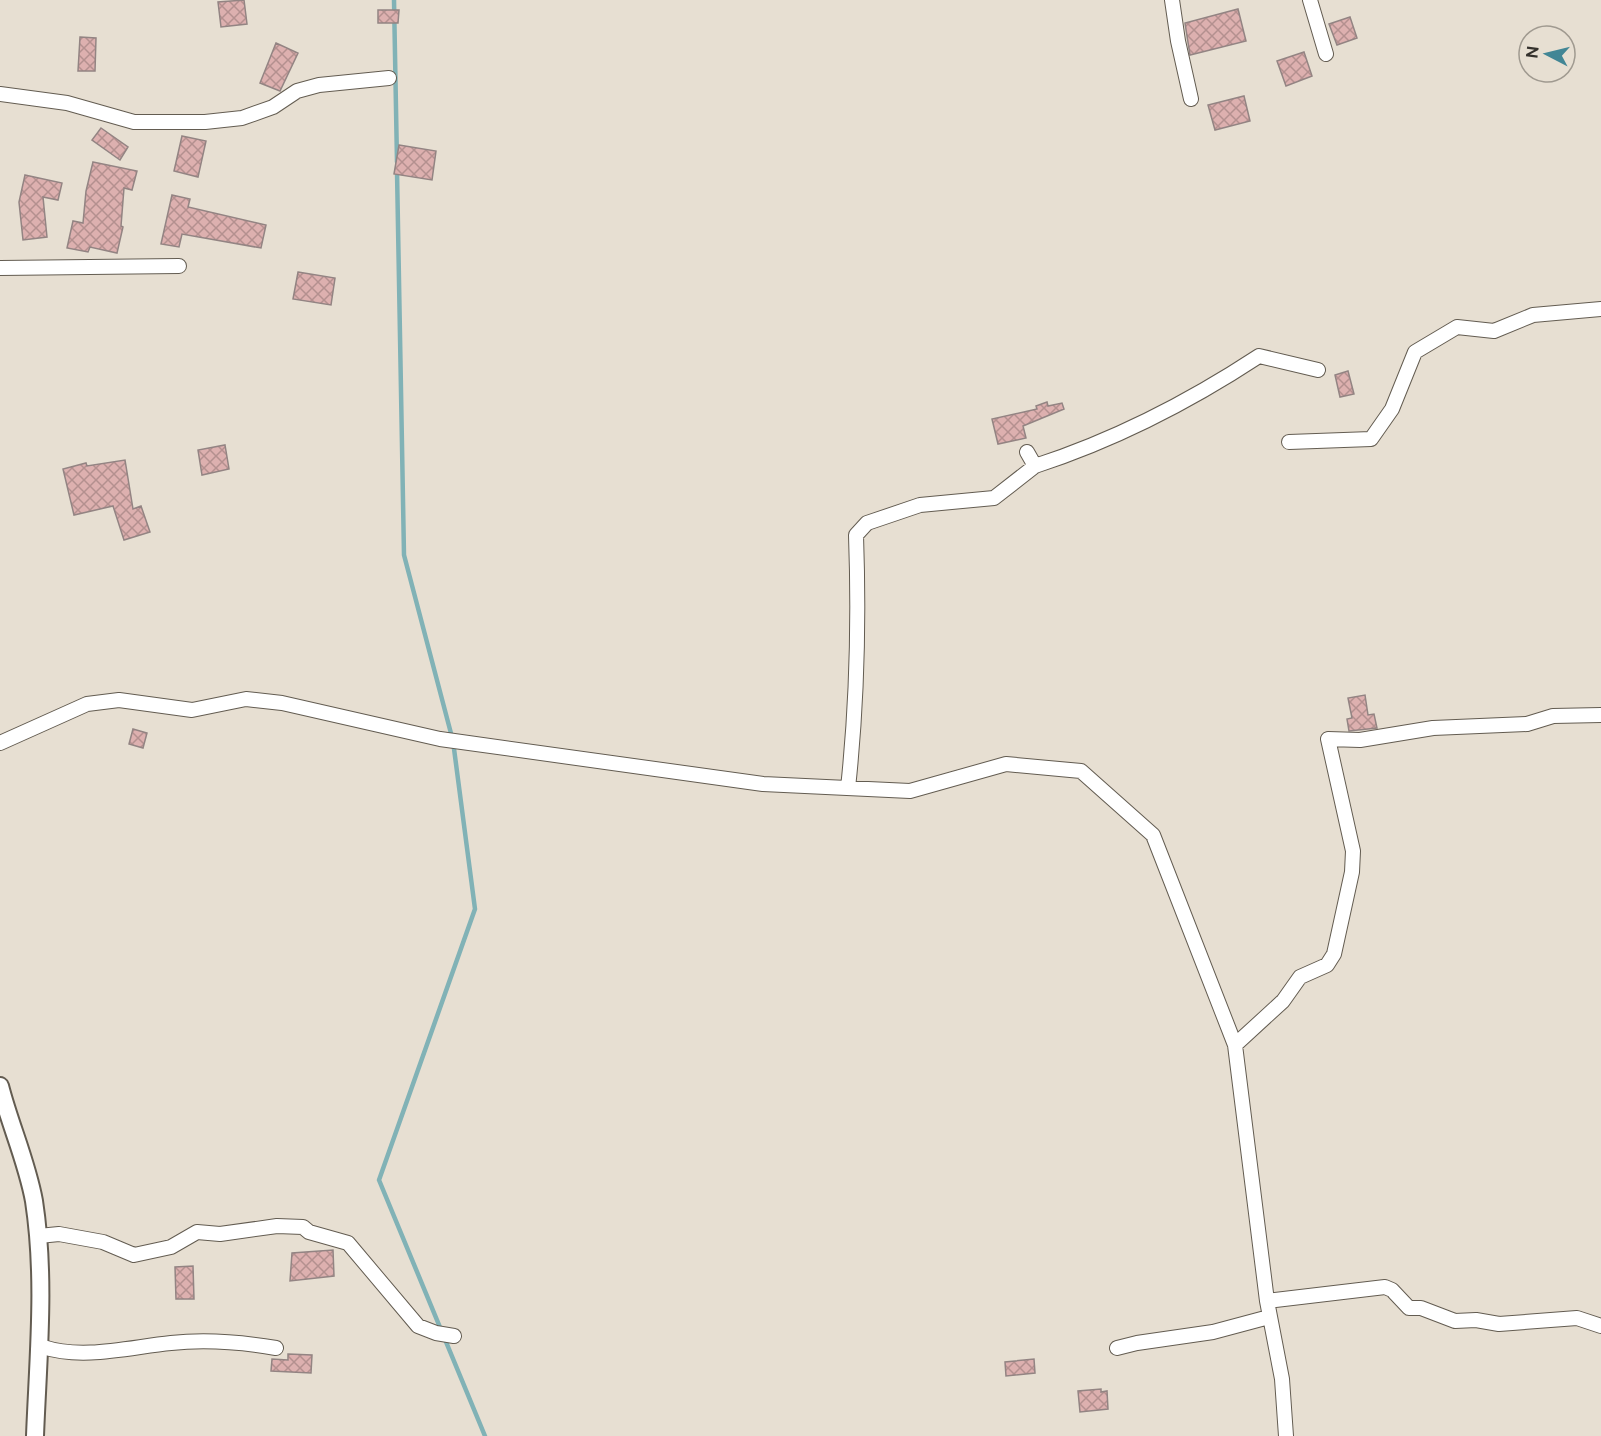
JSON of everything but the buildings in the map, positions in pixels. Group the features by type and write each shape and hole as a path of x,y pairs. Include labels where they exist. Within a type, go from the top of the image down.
{"street":[{"path":"1172,0 1178,41 1191,99"},
{"path":"1310,0 1326,54"},
{"path":"0,94 67,103 134,122 205,122 242,118 273,107 297,91 319,85 388,78"},
{"path":"0,268 179,266"},
{"path":"1289,442 1371,439 1392,409 1415,352 1457,327 1494,332 1533,315 1601,309"},
{"path":"848,788 853,741 859,606 856,535 867,523 921,505 994,498 1035,465 1076,452 1148,421 1259,356 1318,370"},
{"path":"1027,452 1035,465"},
{"path":"0,743 87,704 119,700 192,710 246,699 282,703 440,739 763,784 910,791 1006,764 1081,771 1153,835 1235,1046 1269,1317 1282,1379 1286,1436"},
{"path":"1235,1046 1283,1001 1300,977 1327,966 1334,954 1352,872 1353,851 1328,739 1360,740 1432,728 1527,724 1553,716 1601,715"},
{"path":"0,1086 23,1156 39,1236 42,1291 35,1436"},
{"path":"39,1236 58,1234 103,1242 134,1256 171,1247 197,1232 220,1234 277,1226 303,1227 309,1232 348,1243 418,1326 436,1333 454,1336"},
{"path":"1267,1301 1385,1287 1392,1290 1409,1308 1421,1308 1449,1320 1476,1320 1499,1324 1578,1318 1601,1326"},
{"path":"1117,1348 1213,1332 1269,1317"},
{"path":"38,1351 43,1347 65,1352 122,1349 188,1341 241,1342 276,1348"}],"waterway":[{"path":"394,0 397,162"},
{"path":"397,171 404,555 453,741 475,909 379,1180 485,1436"}]}
